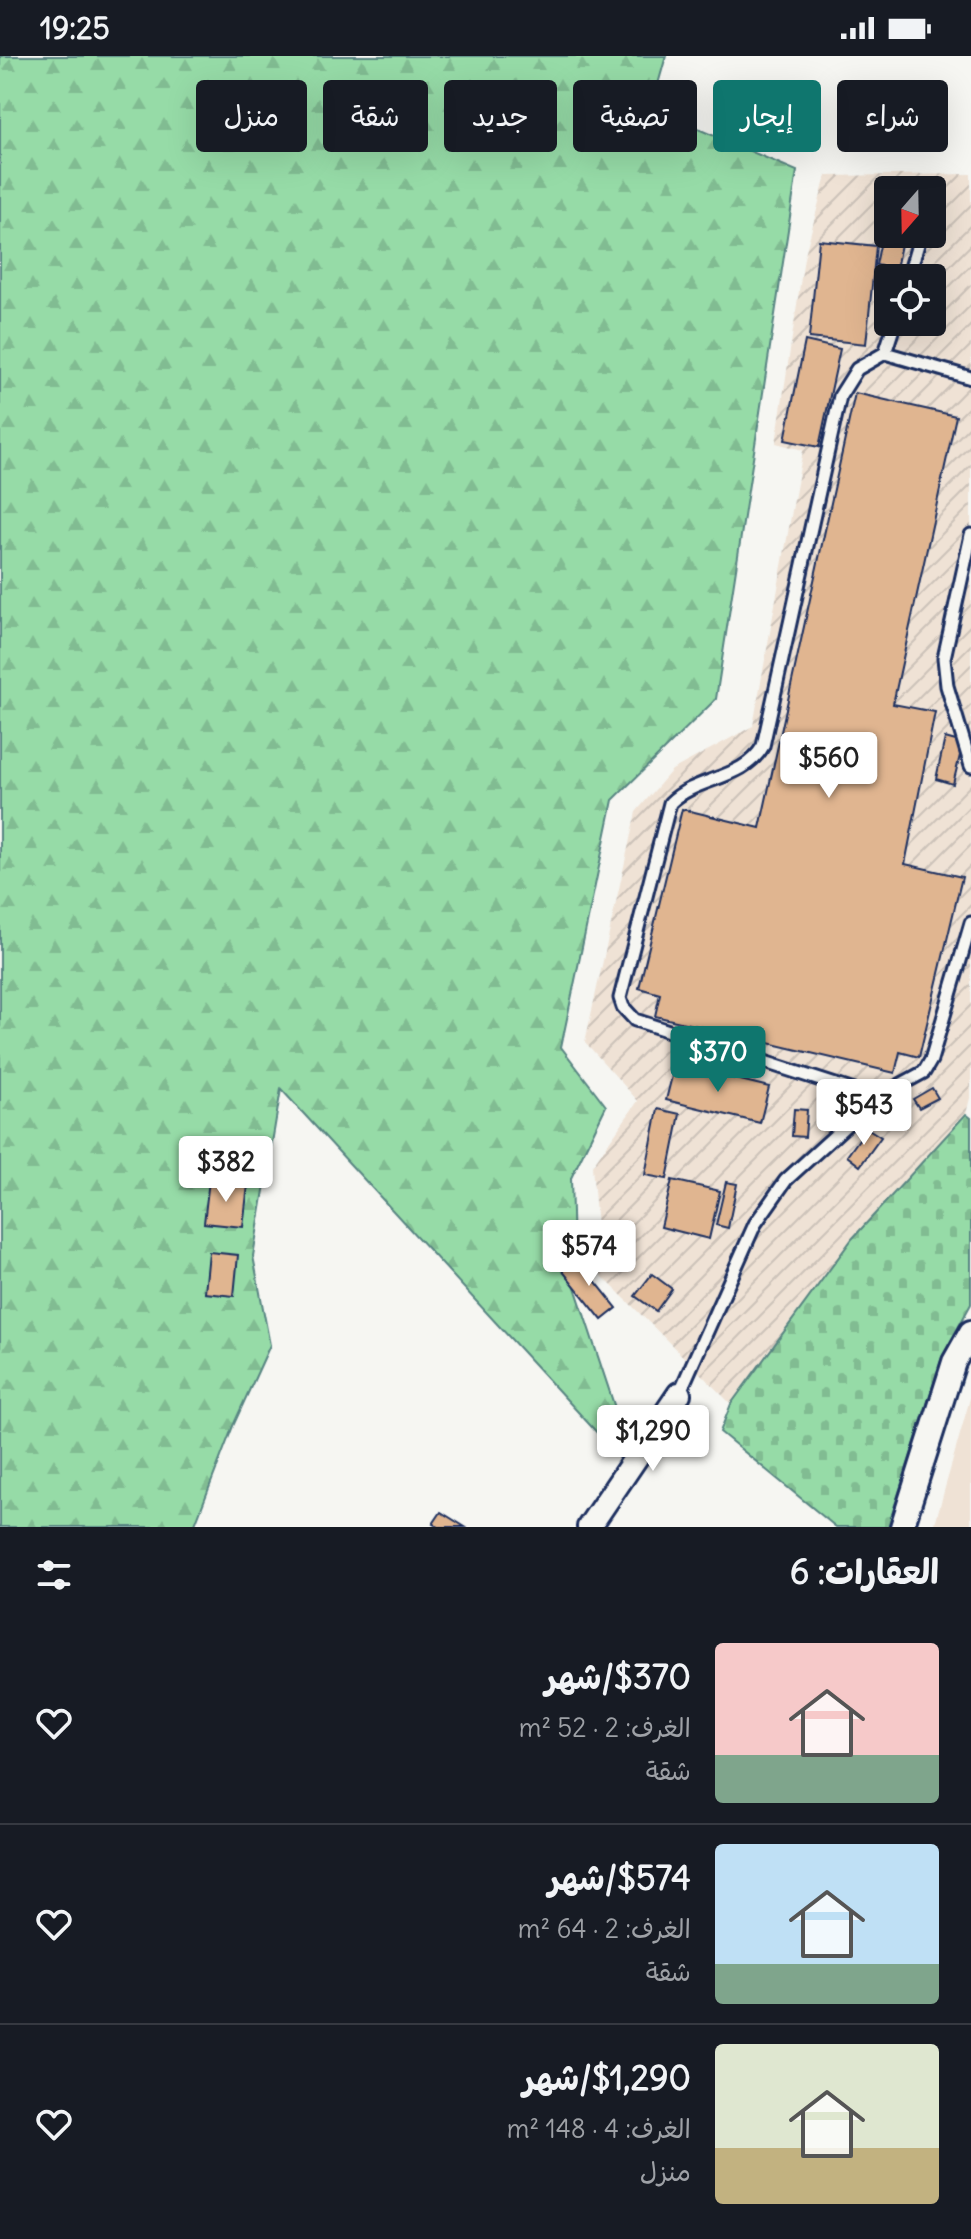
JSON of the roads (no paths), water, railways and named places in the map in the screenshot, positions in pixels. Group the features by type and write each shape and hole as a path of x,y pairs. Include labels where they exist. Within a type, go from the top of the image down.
{"street":[{"path":"902,1527 954,1362 971,1332"},
{"path":"589,1527 679,1394"}],"lane":[{"path":"876,1098 635,1020 623,1007 620,998 670,803 681,792 754,761 763,746 840,396 857,369 885,353 890,336"},
{"path":"885,353 971,378"},
{"path":"971,535 944,658 947,686 971,766"},
{"path":"679,1394 755,1224 786,1180 876,1098 924,1072 931,1060 971,923"}]}
